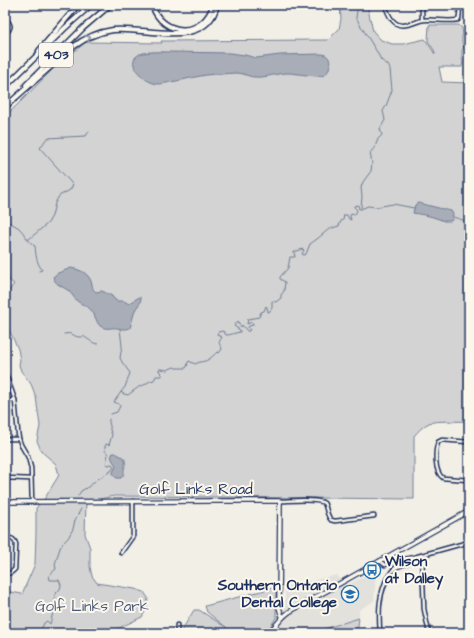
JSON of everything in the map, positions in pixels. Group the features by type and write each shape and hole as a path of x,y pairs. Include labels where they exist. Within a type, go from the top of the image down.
{"highway":[{"path":"23,69 78,5"},
{"name":"403","path":"5,87 65,28 91,5"},
{"name":"403","path":"5,107 83,28 110,5"},
{"path":"152,5 160,20 175,29 183,29 191,28 203,22 211,12 213,5"},
{"path":"5,107 73,47 90,37 112,30 124,29 168,33 186,33 195,31 204,26 214,14 217,5"}],"main road":[{"name":"Golf Links Road","path":"5,502 280,501"},
{"path":"280,501 279,607 283,617"},
{"path":"269,633 283,617 298,607 469,511"}],"street":[{"path":"385,5 392,21 404,26 422,20 458,20 460,5"},
{"path":"422,5 422,20"},
{"path":"5,17 10,24 10,30 5,34"},
{"path":"5,372 16,400 18,433 30,463 32,502"},
{"path":"5,401 16,400"},
{"path":"5,439 20,439"},
{"path":"469,442 442,440 438,442 436,447 436,468 440,476 443,478 469,480"},
{"path":"5,478 32,479"},
{"name":"Golf Links Road","path":"280,501 321,501 326,506 328,516 331,520 335,521 374,516"},
{"path":"121,553 133,536 133,502"},
{"path":"5,538 11,538 16,544 15,569 13,572 5,574"},
{"path":"380,561 385,565 469,542"},
{"path":"422,556 424,609 429,633"},
{"path":"380,633 379,602 386,581 393,570 409,563 411,558"},
{"path":"177,625 177,633"}],"shaded area":[{"path":"151,52 230,53 256,58 280,55 322,54 330,60 330,64 327,72 321,76 288,73 255,77 240,73 231,73 206,75 158,84 142,77 135,67 134,62 135,58 140,54"},
{"path":"418,203 451,211 453,214 452,220 444,221 413,213 415,205"},
{"path":"71,268 81,271 87,275 91,280 93,289 96,292 102,291 112,296 117,301 124,301 129,304 139,297 141,298 140,303 135,310 130,328 104,328 100,326 90,309 77,301 69,291 60,286 54,280 53,277 58,273"},
{"path":"113,453 116,453 122,457 125,461 124,474 121,478 117,478 113,475 116,466 112,458"},
{"path":"376,570 374,601 359,610 359,618 317,631 316,633 266,633 285,607 285,587 337,575 346,586"}],"green space":[{"name":"Golf Links Park","path":"340,5 367,5 373,31 381,40 392,44 403,44 425,39 435,54 428,41 429,25 459,25 462,28 462,43 464,45 462,50 462,67 439,67 442,82 469,83 469,421 429,423 414,436 414,499 114,496 86,502 85,534 90,548 90,567 92,576 97,583 135,589 144,592 148,598 147,608 142,617 119,628 100,633 5,633 5,591 22,594 35,564 36,508 45,498 59,475 56,464 42,452 37,441 40,426 36,397 31,384 21,371 18,349 5,321 5,306 8,292 14,284 9,280 5,263 5,117 54,68 86,42 162,43 161,41 328,40 339,29 341,19"},
{"path":"276,587 276,618 266,633 234,633 229,629 226,633 180,633 194,610 199,610 227,628 207,612 205,606"},
{"path":"359,618 357,633 316,633 317,631"}],"waterway":[{"path":"358,5 356,17 381,60 388,65 390,69 392,90 383,111 385,120 380,129 382,135 370,153 372,163 371,171 361,187 361,208"},
{"path":"28,240 48,223 59,196 70,190 73,185 40,148 47,138 86,136 89,131"},
{"path":"361,209 368,206 376,207 393,204 414,208"},
{"path":"111,414 117,412 120,406 114,402 121,392 128,395 140,386 154,380 156,376 162,376 159,369 167,370 174,367 186,368 189,361 195,364 208,360 217,352 219,353 222,349 219,344 222,337 217,335 218,332 223,331 226,335 240,332 240,330 234,326 238,321 241,327 242,325 247,331 249,331 249,326 253,324 252,322 247,324 248,319 259,317 266,306 269,312 272,308 272,301 276,302 281,298 284,291 285,282 280,279 280,277 288,268 290,257 295,257 294,252 303,249 302,254 306,254 310,244 329,229 339,226 344,215 347,215 351,220 351,214 355,215 357,210 354,206 358,205 360,209"},
{"path":"453,217 469,222"},
{"path":"5,220 19,228 35,246 37,261 42,270 39,271"},
{"path":"120,329 122,346 120,358 130,373 125,387 121,392"},
{"path":"64,334 70,334 78,337 84,336 98,344"},
{"path":"98,479 111,471 114,467 112,464 108,465 106,463 108,454 105,447 106,444 109,445 112,435 109,419"},
{"path":"78,496 81,491 95,481"},
{"path":"35,633 40,632 44,623 47,621 50,624 55,605 55,594 60,589 61,585 59,580 50,580 49,575 56,569 55,564 60,548 73,529 75,520 81,509"}],"place":[{"name":"Wilson at Dalley","path":"372,570"},
{"name":"Southern Ontario Dental College","path":"350,594"}]}
